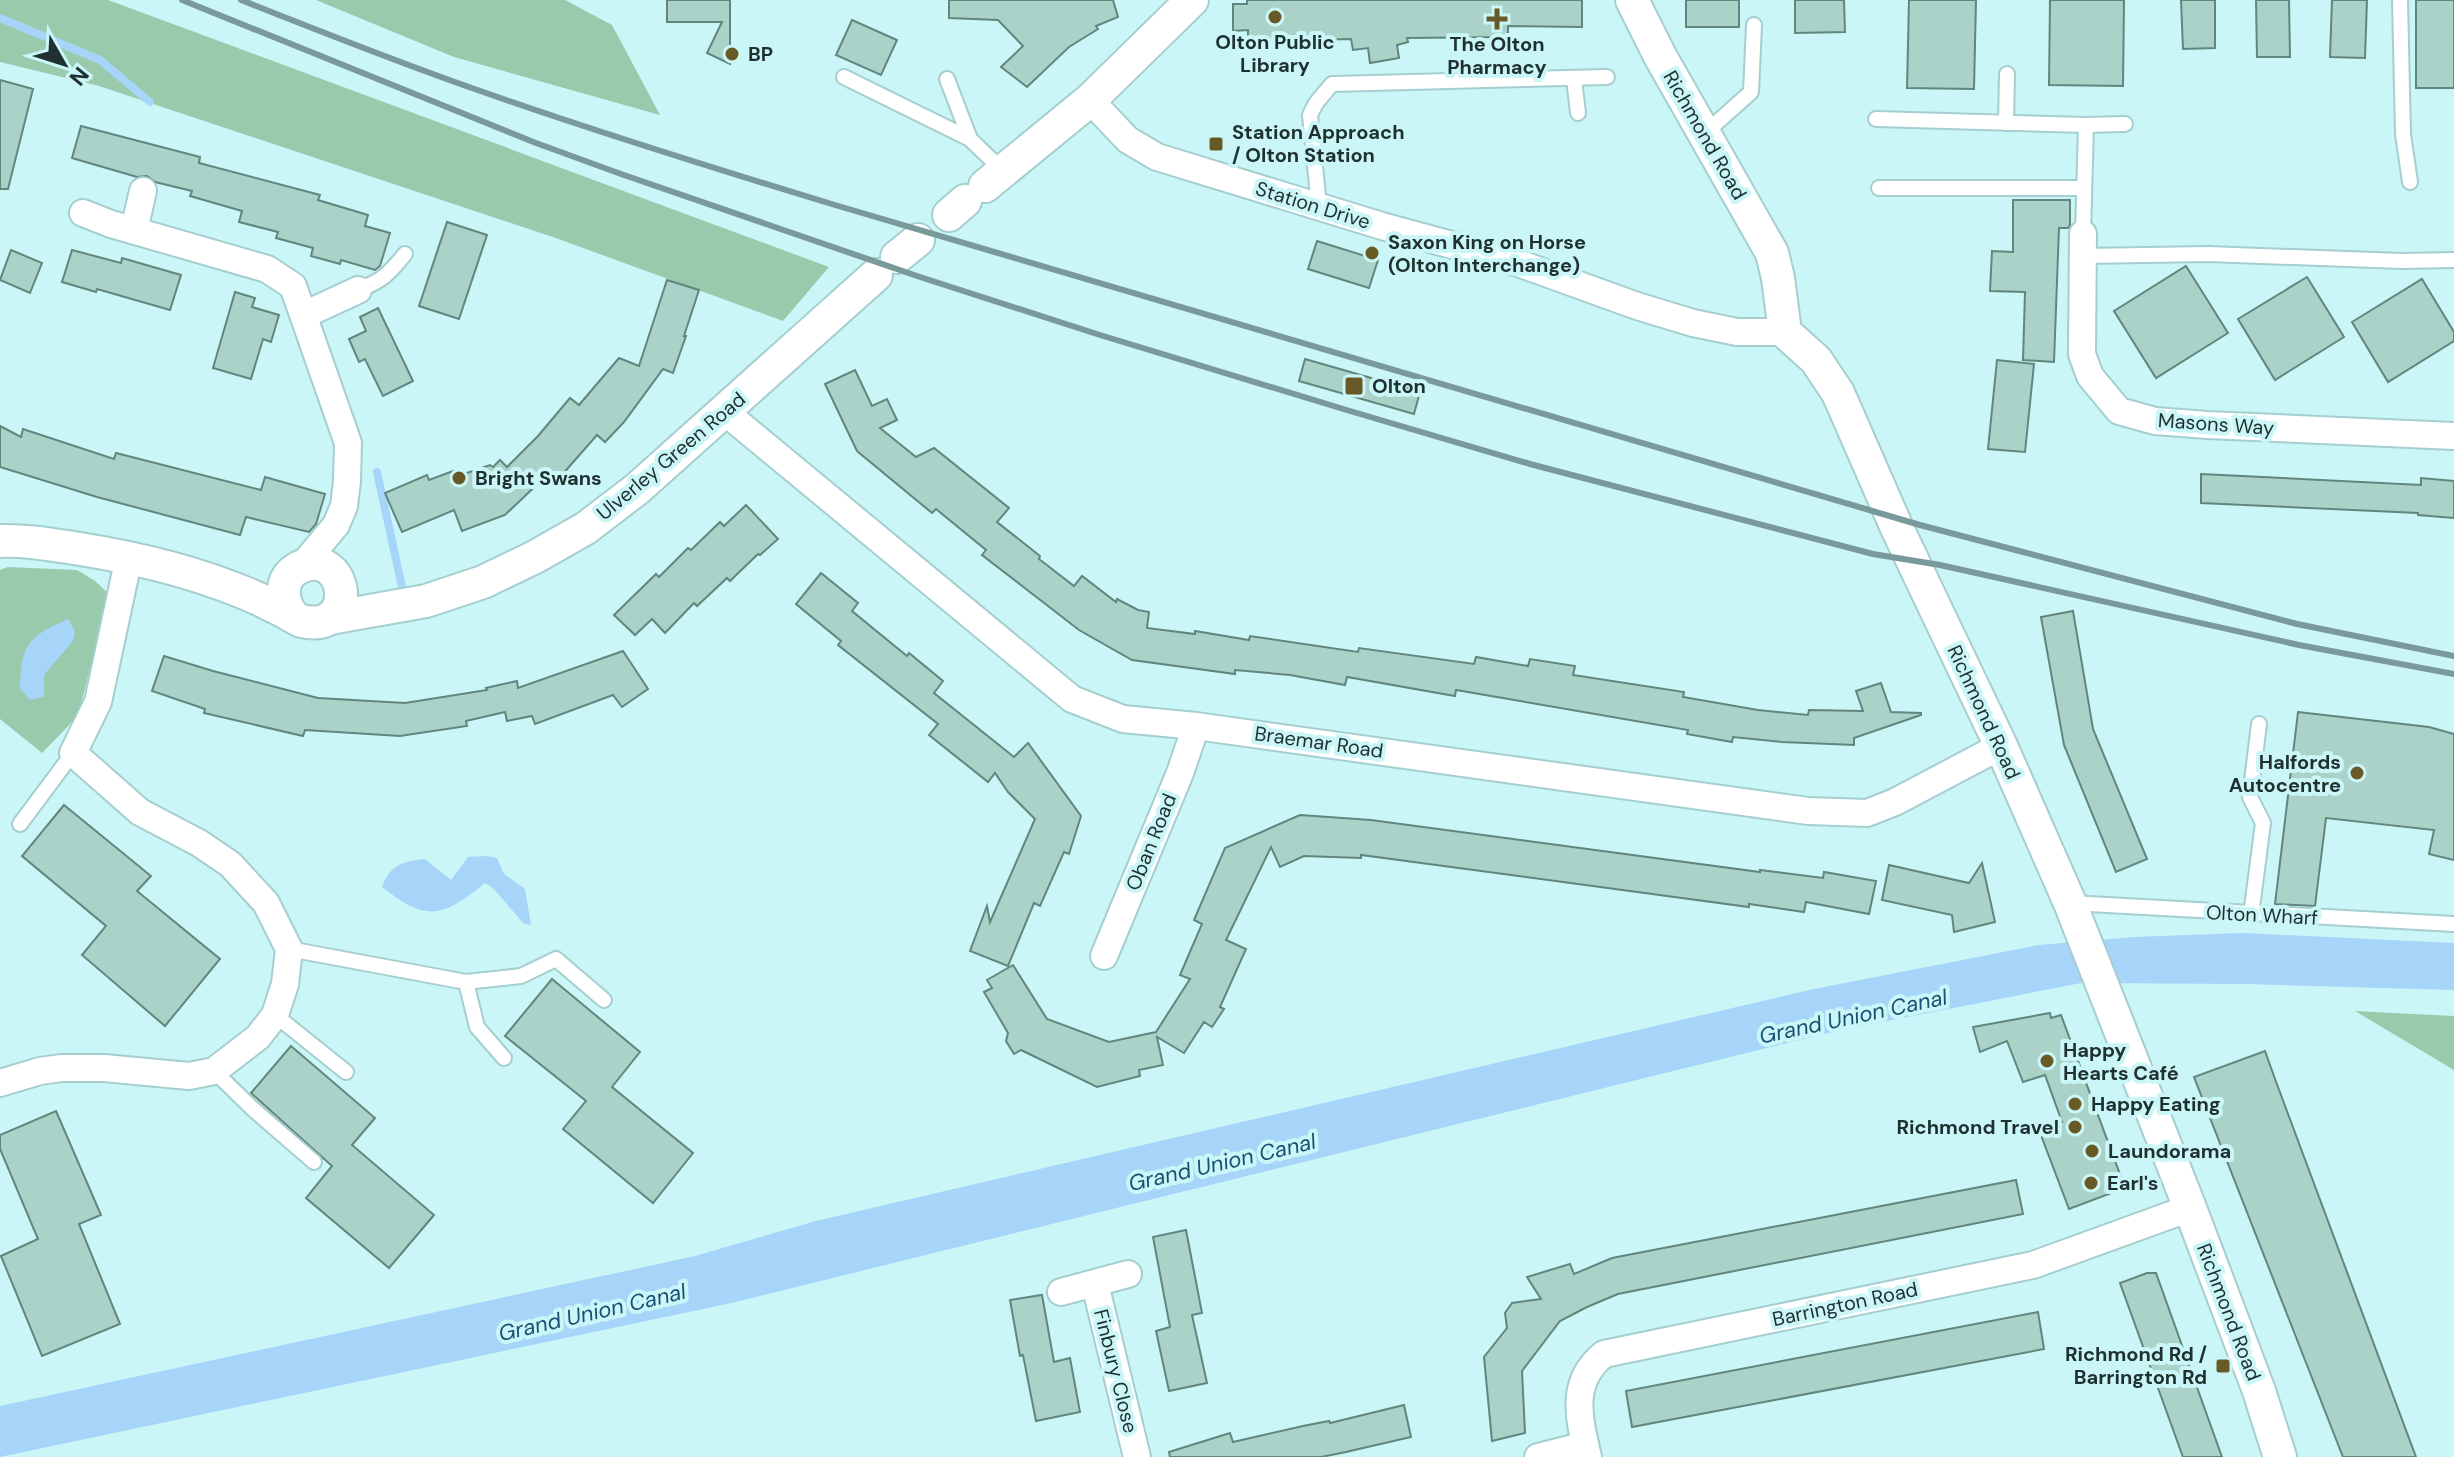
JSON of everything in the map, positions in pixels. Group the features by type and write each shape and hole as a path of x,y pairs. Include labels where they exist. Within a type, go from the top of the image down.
{"street":[{"path":"975,193 1090,100 1192,0"},
{"name":"Richmond Road","path":"1632,0 1660,56 1772,253 1785,332 1816,360 1838,393 1897,528 2001,746 2070,903 2109,1003 2140,1068 2259,1391 2280,1457"},
{"name":"Station Drive","path":"1090,100 1128,140 1157,157 1382,226 1518,263 1693,323 1737,332 1785,332"},
{"path":"134,230 143,191"},
{"path":"83,213 267,269 293,286 348,443 344,506 336,525 296,569 283,589 287,608 293,616"},
{"name":"Masons Way","path":"2083,245 2082,354 2090,376 2119,411 2155,421 2207,425 2454,436"},
{"name":"Ulverley Green Road","path":"330,618 426,601 483,582 573,536 637,489 897,257"},
{"path":"304,315 358,290"},
{"name":"Braemar Road","path":"725,412 1072,699 1123,719 1196,726 1808,811 1843,813 1867,813 1895,802 2001,746"},
{"path":"0,541 52,545 129,557 231,586 311,623 330,618 341,603 336,525"},
{"path":"0,1083 62,1068 104,1068 189,1076 214,1071 258,1037 275,1015 285,984 289,949 266,903 230,864 199,843 140,812 73,753 98,702 129,557"},
{"path":"231,586 320,565 338,579 393,606"},
{"name":"Oban Road","path":"1104,956 1180,773 1196,726"},
{"name":"Barrington Road","path":"1587,1451 1578,1396 1583,1379 1594,1362 1604,1354 2033,1265 2190,1208"},
{"name":"Finbury Close","path":"1061,1292 1128,1274"},
{"name":"Finbury Close","path":"1095,1284 1137,1457"},
{"path":"1538,1457 1587,1451"}],"lane":[{"path":"2400,0 2403,134 2410,182"},
{"path":"1704,134 1751,92 1754,25"},
{"path":"2006,123 2007,74"},
{"path":"844,77 970,139"},
{"path":"1319,206 1310,115 1332,84 1607,77"},
{"path":"947,79 970,139 975,193"},
{"path":"1574,79 1578,113"},
{"path":"1876,119 2125,124"},
{"path":"2086,125 2083,245 2208,254 2454,260"},
{"path":"1879,188 2084,188"},
{"path":"358,290 389,275 405,254"},
{"path":"2251,915 2263,823 2250,797 2259,724"},
{"path":"20,824 73,753"},
{"name":"Olton Wharf","path":"2070,903 2454,924"},
{"path":"289,949 466,982 521,976 556,959 604,1000"},
{"path":"466,982 477,1027 504,1058"},
{"path":"275,1015 346,1072"},
{"path":"214,1071 314,1162"}],"green space":[{"path":"0,0 108,0 829,267 783,321 553,237 99,86 0,62"},
{"path":"316,0 565,0 612,25 660,115 454,57"},
{"path":"8,567 77,570 109,594 78,716 42,753 0,719 0,570"},
{"path":"2355,1011 2454,1016 2454,1070"}],"water":[{"path":"68,619 75,631 73,641 44,675 44,697 30,700 20,689 25,652 35,638"},
{"path":"468,857 497,858 504,874 525,889 531,925 524,924 485,883 458,903 435,911 423,911 411,906 382,887 393,869 410,861 425,859 451,880"},
{"name":"Grand Union Canal","path":"2242,933 2454,943 2454,990 2081,983 1836,1031 727,1304 0,1457 0,1406 695,1256 816,1221 1814,989 2039,945"}],"building":[{"path":"667,0 730,0 730,64 707,53 722,22 667,22"},
{"path":"949,0 1113,0 1118,17 1096,26 1098,29 1069,47 1027,87 1001,67 1023,46 998,20 949,18"},
{"path":"1247,0 1582,0 1582,27 1508,26 1508,37 1407,38 1408,42 1397,45 1399,58 1370,63 1368,48 1353,50 1351,39 1248,42 1248,30 1233,31 1233,4 1247,4"},
{"path":"1686,0 1739,0 1739,27 1686,27"},
{"path":"1795,0 1844,0 1845,32 1795,33"},
{"path":"1909,0 1976,0 1974,89 1907,88"},
{"path":"2050,0 2124,0 2123,86 2049,85"},
{"path":"2181,0 2215,0 2215,48 2183,49"},
{"path":"2256,0 2289,0 2290,57 2257,57"},
{"path":"2332,0 2367,0 2365,58 2330,57"},
{"path":"2416,0 2454,0 2454,88 2416,88"},
{"path":"852,20 897,40 881,75 836,55"},
{"path":"0,80 33,89 8,189 0,189"},
{"path":"81,126 200,157 199,163 320,195 318,200 368,215 365,226 390,233 380,266 375,270 341,260 340,264 311,256 313,248 276,238 278,232 239,222 242,211 190,196 192,191 155,182 147,176 137,177 72,158"},
{"path":"2013,200 2070,200 2070,225 2059,228 2054,362 2023,360 2025,292 1990,291 1992,251 2013,252"},
{"path":"447,222 487,235 459,319 419,306"},
{"path":"1317,241 1378,260 1369,288 1308,269"},
{"path":"11,250 42,263 30,293 0,280"},
{"path":"72,250 121,263 122,258 181,275 170,310 62,282"},
{"path":"2186,266 2228,333 2156,378 2114,311"},
{"path":"2307,277 2344,337 2275,380 2238,319"},
{"path":"2422,279 2454,332 2454,341 2388,382 2352,322"},
{"path":"667,280 699,290 673,373 663,369 624,422 605,442 597,435 554,484 546,476 505,515 462,531 454,510 402,532 385,493 427,475 429,480 453,471 455,477 490,465 493,467 500,460 507,467 570,398 579,405 619,358 639,366"},
{"path":"235,292 255,298 252,307 279,315 271,342 263,339 251,379 213,368"},
{"path":"378,308 413,381 383,396 365,359 359,362 349,339 366,331 360,317"},
{"path":"1305,359 1420,392 1414,414 1299,381"},
{"path":"1997,360 2034,364 2025,452 1988,449"},
{"path":"855,370 872,406 887,399 897,420 880,428 916,457 934,448 1009,508 997,522 1040,556 1039,559 1074,586 1082,576 1116,602 1117,599 1149,612 1147,628 1195,634 1195,631 1249,640 1250,636 1358,652 1359,648 1474,664 1476,657 1528,666 1530,659 1575,666 1573,675 1684,692 1683,697 1758,710 1808,715 1809,710 1863,711 1856,691 1881,683 1891,712 1921,715 1854,738 1854,745 1733,737 1732,742 1687,734 1688,730 1456,690 1455,696 1347,677 1345,685 1290,675 1235,670 1235,674 1132,660 1079,630 982,555 986,550 936,509 932,513 857,451 825,384"},
{"path":"0,426 21,437 23,429 114,459 116,453 261,490 265,477 325,494 316,524 309,532 246,517 240,535 97,497 0,467"},
{"path":"2201,474 2421,485 2421,478 2454,481 2454,518 2418,513 2201,503"},
{"path":"746,505 778,539 730,581 727,578 697,606 694,603 665,633 652,619 635,635 614,615 656,574 659,577 688,548 691,550 720,522 724,526"},
{"path":"821,573 858,603 852,611 943,681 934,693 1014,757 1028,743 1081,816 1069,854 1064,852 1040,906 1034,903 1008,966 970,951 987,906 990,922 1035,819 1008,792 995,773 988,782 929,735 938,724 838,645 841,641 796,604"},
{"path":"2073,611 2093,729 2147,859 2116,872 2064,745 2041,617"},
{"path":"623,651 648,689 622,707 613,695 535,724 532,716 507,721 505,712 466,721 467,726 400,736 305,730 303,736 204,713 205,709 152,691 164,656 318,698 405,703 487,690 517,681 518,688"},
{"name":"Halfords Autocentre","path":"2298,712 2429,727 2454,734 2454,860 2429,854 2434,830 2326,818 2315,906 2275,904"},
{"path":"64,805 151,876 137,891 220,959 165,1026 82,955 106,926 22,856"},
{"path":"1300,815 1371,820 1760,872 1823,878 1824,872 1876,881 1869,914 1806,902 1804,912 1361,855 1361,858 1304,856 1280,867 1271,847 1226,940 1246,949 1220,1007 1224,1009 1212,1027 1204,1022 1184,1053 1157,1037 1163,1065 1139,1070 1140,1076 1097,1087 1021,1050 1014,1054 1006,1041 1008,1033 984,992 992,988 987,980 1013,965 1047,1019 1109,1042 1156,1032 1190,979 1180,975 1202,924 1194,920 1225,848"},
{"path":"1982,863 1995,922 1954,932 1952,915 1882,900 1889,865 1969,883"},
{"path":"552,979 640,1052 612,1087 693,1153 653,1203 563,1129 586,1101 505,1036"},
{"path":"2050,1013 2051,1018 2061,1015 2125,1188 2069,1209 2039,1130 2062,1122 2045,1075 2023,1082 2007,1041 1980,1052 1973,1027"},
{"path":"291,1046 375,1118 352,1145 434,1215 389,1268 306,1198 332,1166 251,1093"},
{"path":"2265,1051 2416,1457 2343,1457 2194,1077"},
{"path":"56,1111 101,1215 79,1224 120,1324 42,1356 1,1256 38,1239 0,1149 0,1135"},
{"path":"2016,1180 2023,1214 1618,1294 1587,1307 1560,1321 1522,1371 1525,1433 1492,1441 1484,1357 1507,1328 1505,1313 1512,1303 1541,1299 1527,1277 1570,1264 1574,1274 1612,1258"},
{"path":"1186,1230 1202,1313 1192,1315 1207,1383 1169,1391 1156,1331 1170,1327 1153,1237"},
{"path":"2147,1273 2156,1273 2222,1457 2183,1457 2120,1283"},
{"path":"1042,1295 1054,1362 1070,1358 1080,1412 1036,1421 1010,1300"},
{"path":"2038,1312 2044,1349 1632,1427 1626,1391"},
{"path":"1404,1405 1411,1437 1346,1452 1321,1457 1170,1457 1169,1452 1230,1433 1233,1442"}],"waterway":[{"path":"0,18 100,60 150,102"},
{"path":"377,472 402,587"}],"railway":[{"path":"182,0 536,143 621,174 917,276 1350,411 1530,464 1873,554 1940,565 2299,645 2454,674"},
{"path":"241,0 514,103 835,205 1920,525 2297,624 2454,656"}],"place":[{"name":"Olton Public Library","path":"1275,17"},
{"name":"The Olton Pharmacy","path":"1497,19"},
{"name":"BP","path":"732,54"},
{"name":"Station Approach / Olton Station","path":"1216,144"},
{"name":"Saxon King on Horse (Olton Interchange)","path":"1372,253"},
{"name":"Olton","path":"1354,386"},
{"name":"Bright Swans","path":"459,478"},
{"name":"Halfords Autocentre","path":"2357,773"},
{"name":"Happy Hearts Café","path":"2047,1061"},
{"name":"Happy Eating","path":"2075,1104"},
{"name":"Richmond Travel","path":"2075,1127"},
{"name":"Laundorama","path":"2092,1151"},
{"name":"Earl's","path":"2091,1183"},
{"name":"Richmond Rd / Barrington Rd","path":"2223,1366"}]}
